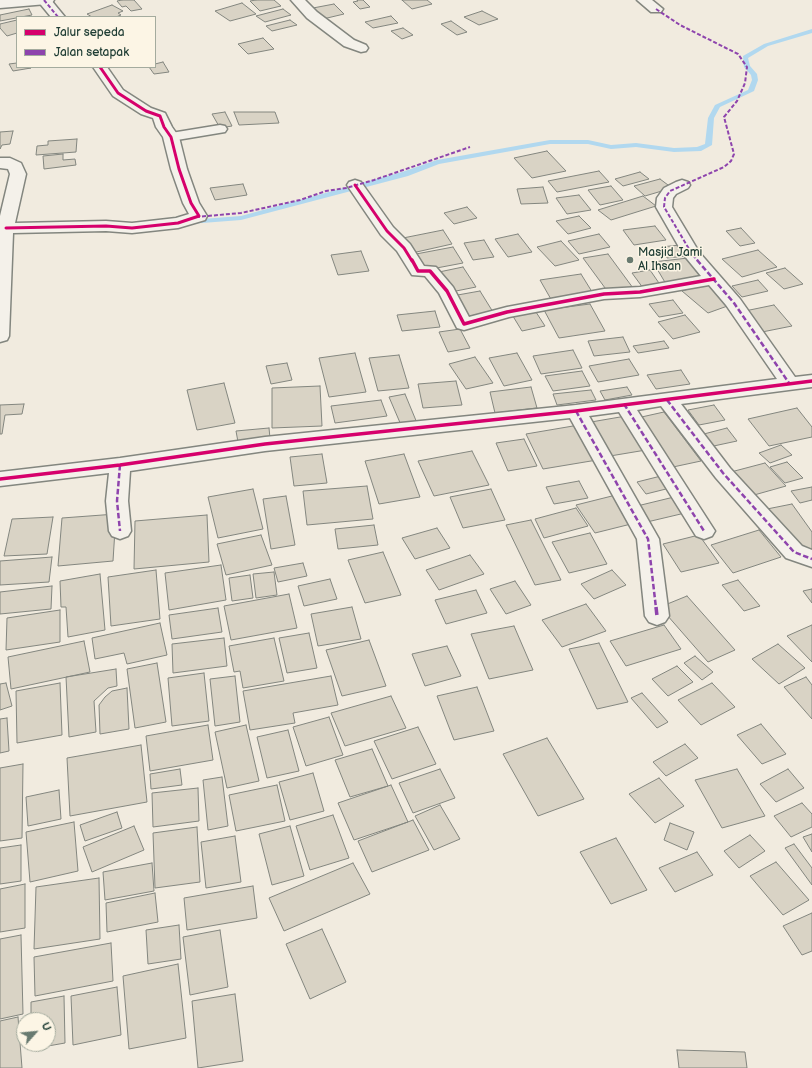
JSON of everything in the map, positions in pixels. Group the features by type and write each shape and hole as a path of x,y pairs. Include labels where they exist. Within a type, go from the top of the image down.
{"street":[{"path":"0,4 45,0 57,16"},
{"path":"298,0 312,15 349,42 361,48"},
{"path":"644,0 656,9"},
{"path":"4,226 106,226 132,228 178,223 198,216 182,176 170,137 160,116 146,111 118,93 101,68"},
{"path":"0,163 15,166 18,174 4,226 0,336"},
{"path":"355,185 374,210 387,231 404,248 418,271 430,271 447,291 464,324 507,312 604,294 640,292 714,279"},
{"path":"682,185 670,191 665,198 664,207 692,254 734,303 789,383"},
{"path":"0,479 120,465 264,444 576,411 812,381"},
{"path":"667,400 723,473 794,552 812,559"},
{"path":"624,404 704,531"},
{"path":"576,411 648,539 657,616"},
{"path":"120,465 118,501 120,531"}],"lane":[{"path":"170,137 220,130"}],"building":[{"path":"134,0 142,9 131,11 126,6 122,7 117,1"},
{"path":"274,0 281,6 260,11 250,1"},
{"path":"357,0 363,0 370,7 360,9 353,2 358,1"},
{"path":"402,0 427,0 432,4 412,9"},
{"path":"242,3 256,14 230,21 215,11"},
{"path":"334,4 344,14 323,19 313,8"},
{"path":"112,5 123,11 118,13 121,15 118,16 90,16 87,14"},
{"path":"29,9 32,15 16,16 16,18 0,21 0,15"},
{"path":"283,9 291,15 265,22 256,16"},
{"path":"482,11 498,19 479,25 464,17"},
{"path":"391,16 398,23 373,28 365,22"},
{"path":"16,20 16,33 7,36 0,28 0,24"},
{"path":"290,20 297,25 272,31 266,26"},
{"path":"451,21 467,32 457,35 441,24"},
{"path":"403,28 413,35 402,39 391,31"},
{"path":"263,38 274,49 248,54 238,44"},
{"path":"163,62 169,72 154,74 150,68 156,68 156,64"},
{"path":"16,63 16,68 31,68 13,71 9,64"},
{"path":"225,112 232,126 220,128 212,114"},
{"path":"234,112 275,112 279,123 239,125"},
{"path":"13,131 10,144 2,145 0,149 0,132"},
{"path":"77,139 76,152 36,155 37,146 48,145 48,141"},
{"path":"547,151 566,171 532,178 514,158"},
{"path":"63,154 63,160 75,159 76,165 44,169 43,156"},
{"path":"599,171 609,182 557,192 548,181"},
{"path":"640,172 649,179 623,186 615,179"},
{"path":"660,179 672,188 645,196 634,186"},
{"path":"243,184 247,195 215,200 210,188"},
{"path":"611,186 623,200 600,205 588,190"},
{"path":"543,187 548,203 521,204 517,189"},
{"path":"579,195 591,210 567,214 556,198"},
{"path":"643,196 656,206 611,220 598,210"},
{"path":"467,207 477,218 454,224 444,213"},
{"path":"579,216 591,228 568,234 556,221"},
{"path":"655,226 666,240 634,245 623,230"},
{"path":"741,228 755,243 740,246 726,231"},
{"path":"443,230 452,244 412,253 403,238"},
{"path":"518,234 532,252 508,257 495,239"},
{"path":"599,234 610,247 579,254 568,241"},
{"path":"484,240 494,257 473,260 464,243"},
{"path":"561,241 579,260 555,266 537,247"},
{"path":"680,245 687,256 667,258 661,247"},
{"path":"453,247 463,263 426,270 416,254"},
{"path":"758,250 777,267 742,277 722,259"},
{"path":"361,251 369,271 338,275 331,255"},
{"path":"608,254 633,288 608,292 583,258"},
{"path":"688,258 702,279 666,284 653,262"},
{"path":"463,267 476,287 451,292 439,272"},
{"path":"785,268 803,284 784,289 766,273"},
{"path":"650,270 661,286 643,288 632,273"},
{"path":"581,274 594,295 552,301 540,280"},
{"path":"758,280 768,291 742,297 732,286"},
{"path":"707,283 733,304 708,313 682,291"},
{"path":"480,291 493,312 464,317 452,296"},
{"path":"673,300 683,313 659,317 649,304"},
{"path":"590,304 605,331 559,338 544,310"},
{"path":"774,305 792,326 757,333 740,312"},
{"path":"534,309 545,326 522,331 511,313"},
{"path":"435,311 440,327 402,331 397,315"},
{"path":"685,315 700,332 673,339 658,322"},
{"path":"460,329 470,348 448,352 439,332"},
{"path":"623,337 630,352 594,356 588,341"},
{"path":"664,341 669,348 638,353 633,346"},
{"path":"573,350 582,368 541,374 533,356"},
{"path":"355,353 366,392 329,397 319,358"},
{"path":"517,353 532,380 504,386 489,358"},
{"path":"399,355 409,388 378,391 369,358"},
{"path":"475,357 493,383 466,389 449,364"},
{"path":"629,359 639,375 598,382 589,366"},
{"path":"287,363 292,380 271,384 266,366"},
{"path":"681,370 690,384 656,389 647,375"},
{"path":"582,371 590,386 553,391 545,376"},
{"path":"456,381 462,405 423,408 418,384"},
{"path":"224,383 235,423 197,430 187,390"},
{"path":"320,386 322,426 272,428 272,388"},
{"path":"531,387 537,408 495,413 490,392"},
{"path":"627,387 632,395 605,400 600,391"},
{"path":"591,390 596,400 557,405 553,394"},
{"path":"405,394 417,423 401,425 389,397"},
{"path":"381,400 387,416 335,423 331,406"},
{"path":"24,404 22,414 5,415 2,434 0,434 0,405"},
{"path":"714,405 725,420 699,425 688,410"},
{"path":"797,408 812,427 812,437 769,446 748,419"},
{"path":"664,412 701,461 673,467 637,418"},
{"path":"626,416 646,450 610,456 591,422"},
{"path":"579,425 597,460 543,469 526,434"},
{"path":"269,428 270,438 238,442 236,431"},
{"path":"727,428 737,441 709,447 700,435"},
{"path":"524,439 537,466 508,471 496,443"},
{"path":"781,445 792,455 770,463 759,453"},
{"path":"472,451 489,485 434,496 418,461"},
{"path":"322,454 327,483 294,486 290,457"},
{"path":"404,454 420,497 379,504 365,461"},
{"path":"787,462 803,478 785,483 770,467"},
{"path":"765,463 786,486 747,497 727,473"},
{"path":"661,476 670,488 646,494 637,482"},
{"path":"579,481 588,498 554,504 546,487"},
{"path":"367,486 373,519 307,525 303,491"},
{"path":"812,487 812,500 800,503 791,491"},
{"path":"253,489 263,529 218,538 208,497"},
{"path":"491,489 505,520 463,528 450,497"},
{"path":"616,495 635,523 595,533 576,505"},
{"path":"286,496 295,545 271,549 263,499"},
{"path":"674,497 685,513 647,522 637,506"},
{"path":"792,504 812,532 812,549 798,552 767,509"},
{"path":"576,508 588,526 544,538 535,519"},
{"path":"116,514 113,561 58,566 62,518"},
{"path":"207,515 209,562 134,569 135,521"},
{"path":"53,517 47,554 4,556 12,519"},
{"path":"531,520 561,580 535,585 506,525"},
{"path":"374,525 378,545 338,549 335,529"},
{"path":"437,528 450,548 415,559 402,538"},
{"path":"759,530 781,557 733,573 711,545"},
{"path":"590,533 607,564 569,573 552,542"},
{"path":"261,535 272,565 226,575 217,544"},
{"path":"699,535 719,563 681,572 663,544"},
{"path":"383,552 401,595 365,603 348,560"},
{"path":"470,555 484,574 439,590 426,570"},
{"path":"52,557 49,582 0,585 0,561"},
{"path":"303,563 307,576 278,582 274,568"},
{"path":"221,565 226,600 169,610 165,573"},
{"path":"156,570 160,619 111,626 108,577"},
{"path":"612,570 626,585 594,599 581,584"},
{"path":"274,572 277,595 256,598 253,574"},
{"path":"100,574 105,630 68,637 66,607 61,607 60,581"},
{"path":"250,575 253,598 232,601 229,578"},
{"path":"330,579 337,599 304,606 298,586"},
{"path":"738,580 760,606 744,611 722,585"},
{"path":"515,581 531,605 506,614 490,589"},
{"path":"52,586 51,609 0,614 0,592"},
{"path":"812,589 812,603 803,591"},
{"path":"476,590 487,613 446,624 435,600"},
{"path":"289,594 297,628 231,640 224,606"},
{"path":"687,596 735,650 708,662 660,607"},
{"path":"586,604 606,631 562,647 542,620"},
{"path":"352,607 361,639 318,646 311,614"},
{"path":"218,608 222,632 172,639 169,615"},
{"path":"60,610 60,642 6,650 7,618"},
{"path":"160,623 167,655 127,664 124,653 95,659 92,638"},
{"path":"664,625 681,649 626,666 610,641"},
{"path":"812,625 812,662 787,636"},
{"path":"514,626 533,670 489,679 471,634"},
{"path":"309,633 317,668 287,673 279,638"},
{"path":"224,638 227,666 173,673 172,644"},
{"path":"274,638 284,681 243,688 240,671 234,672 229,646"},
{"path":"369,640 386,686 342,696 326,650"},
{"path":"84,641 90,672 11,689 8,657"},
{"path":"599,643 628,702 597,709 569,649"},
{"path":"778,644 805,668 779,684 752,659"},
{"path":"447,646 461,676 425,686 412,654"},
{"path":"695,656 713,672 702,680 684,663"},
{"path":"157,663 166,722 135,728 127,669"},
{"path":"677,666 693,682 668,696 652,679"},
{"path":"116,669 117,686 108,688 94,701 96,732 69,737 66,677"},
{"path":"204,673 209,721 172,726 168,678"},
{"path":"235,676 240,722 215,726 210,679"},
{"path":"331,676 338,705 293,713 295,723 250,730 243,691"},
{"path":"806,677 812,685 812,719 784,687"},
{"path":"6,683 12,706 0,710 0,684"},
{"path":"60,683 62,735 17,743 16,691"},
{"path":"712,683 735,707 701,725 678,700"},
{"path":"477,687 494,731 454,740 437,696"},
{"path":"127,688 129,729 100,734 99,705 112,691"},
{"path":"642,693 668,722 657,728 631,698"},
{"path":"391,696 406,728 345,746 331,713"},
{"path":"329,717 343,755 306,766 293,727"},
{"path":"7,718 9,751 0,753 0,719"},
{"path":"761,724 786,754 762,764 737,735"},
{"path":"208,725 213,760 150,771 146,736"},
{"path":"246,725 259,781 227,788 215,732"},
{"path":"418,727 436,764 392,779 374,741"},
{"path":"288,730 299,771 267,778 257,737"},
{"path":"547,738 584,799 538,816 503,754"},
{"path":"685,744 698,758 666,776 653,762"},
{"path":"141,745 147,802 70,816 67,758"},
{"path":"372,749 388,786 350,797 335,760"},
{"path":"23,764 22,838 0,841 0,768"},
{"path":"180,769 182,785 151,789 150,774"},
{"path":"440,769 455,798 413,813 399,783"},
{"path":"737,769 765,816 722,828 695,780"},
{"path":"788,769 804,788 776,802 760,784"},
{"path":"313,773 324,811 290,820 279,782"},
{"path":"222,777 228,826 208,830 203,780"},
{"path":"659,778 684,806 655,823 629,794"},
{"path":"277,785 285,821 236,831 229,795"},
{"path":"391,785 408,822 354,840 338,803"},
{"path":"198,788 199,821 153,827 152,793"},
{"path":"59,790 61,819 28,826 26,797"},
{"path":"802,803 812,814 812,827 791,837 774,816"},
{"path":"440,805 460,839 434,850 415,816"},
{"path":"117,812 122,828 85,841 80,825"},
{"path":"333,815 349,858 310,870 296,826"},
{"path":"413,820 429,850 372,872 358,841"},
{"path":"74,822 78,871 30,882 26,832"},
{"path":"670,823 694,832 687,850 664,840"},
{"path":"134,826 144,850 92,872 83,847"},
{"path":"290,826 304,876 272,885 259,834"},
{"path":"197,827 200,882 155,888 153,833"},
{"path":"812,834 812,852 803,837"},
{"path":"750,835 765,851 739,868 724,851"},
{"path":"235,836 241,882 206,888 201,842"},
{"path":"616,838 647,890 611,904 580,852"},
{"path":"794,844 812,868 812,885 785,848"},
{"path":"21,845 21,881 0,884 0,848"},
{"path":"697,852 713,875 675,892 659,868"},
{"path":"776,862 809,900 783,915 750,876"},
{"path":"152,863 154,891 105,900 103,872"},
{"path":"353,863 370,894 284,931 269,898"},
{"path":"99,878 100,939 34,949 36,887"},
{"path":"25,884 25,928 0,932 0,889"},
{"path":"253,886 257,918 187,930 184,898"},
{"path":"155,893 158,922 107,932 106,903"},
{"path":"812,913 812,951 802,955 783,926"},
{"path":"179,925 181,959 148,964 146,930"},
{"path":"322,929 346,982 310,999 286,944"},
{"path":"220,930 228,987 190,995 183,937"},
{"path":"21,935 23,1012 16,1012 16,1016 0,1019 0,939"},
{"path":"111,943 113,981 35,996 34,957"},
{"path":"178,964 186,1038 129,1049 123,976"},
{"path":"117,987 121,1035 73,1045 71,996"},
{"path":"235,994 243,1061 198,1068 192,1001"},
{"path":"64,996 65,1043 56,1045 56,1012 31,1012 31,1002"},
{"path":"16,1017 16,1052 21,1052 22,1068 0,1068 0,1021"},
{"path":"677,1050 745,1052 747,1068 679,1068"}],"waterway":[{"path":"189,222 241,218 405,174 437,162 550,142 588,142 611,147 636,145 674,150 698,149 708,145 711,118 717,106 751,91 755,80 754,74 747,67 745,57 766,45 812,31"}],"marked path":[{"path":"44,0 57,16"},
{"path":"656,9 680,25 738,54 747,67 745,83 737,101 724,117 734,154 731,161 724,167 670,191 665,198 664,207 692,254 734,303 789,383"},
{"path":"196,217 241,213 300,200 326,191 346,188 374,180 470,147"},
{"path":"667,400 723,473 794,552 812,559"},
{"path":"624,404 704,531"},
{"path":"576,411 648,539 657,616"},
{"path":"120,465 117,501 120,531"}],"cycle path":[{"path":"6,228 106,226 132,228 178,223 199,216 191,203 179,169 171,137 164,127 160,116 146,111 118,93 101,68"},
{"path":"355,185 387,231 404,248 418,271 430,271 447,291 464,324 507,312 604,294 640,292 714,279"},
{"path":"0,479 120,465 265,444 576,411 812,381"}],"place":[{"name":"Masjid Jami Al Ihsan","path":"630,260"}]}
